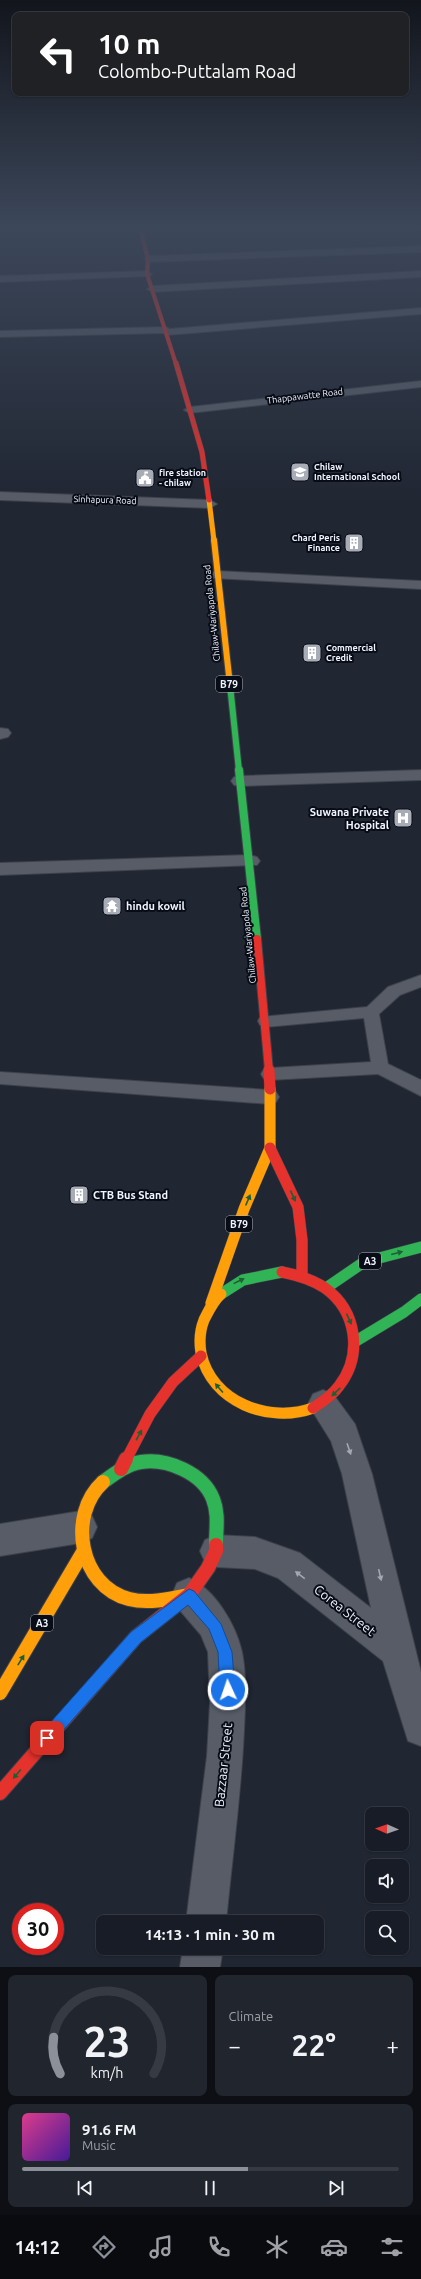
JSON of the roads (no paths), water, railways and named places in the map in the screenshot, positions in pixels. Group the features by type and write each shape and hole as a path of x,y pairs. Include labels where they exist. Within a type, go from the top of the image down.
{"main road":[{"name":"Chilaw-Wariyapola Road","path":"162,320 202,452 210,504 250,861 266,1021 270,1074 270,1148"},
{"name":"B79","path":"270,1148 298,1208 302,1240 302,1276"},
{"name":"B79","path":"211,1302 244,1209 270,1148"},
{"name":"A3","path":"326,1288 364,1262 421,1246"},
{"path":"282,1272 302,1276 326,1288 340,1303 351,1321 356,1341 355,1359 349,1376 337,1391 322,1404 299,1413 273,1414 248,1409 226,1396 210,1377 201,1356 199,1337 202,1319 211,1302 225,1289 242,1279 261,1273 282,1272"},
{"path":"356,1341 404,1312 421,1299"},
{"path":"121,1469 150,1414 173,1382 201,1356"},
{"path":"0,1793 136,1637 189,1595 195,1584 208,1568 216,1551 216,1507 205,1486 187,1471 166,1463 142,1462 121,1469 101,1484 87,1504 82,1540 96,1578 120,1596 149,1602 189,1595"},
{"name":"A3","path":"0,1693 82,1540"}],"street":[{"path":"0,334 166,331 309,320"},
{"name":"Thappawatte Road","path":"190,410 421,384"},
{"name":"Sinhapura Road","path":"0,496 210,504"},
{"path":"217,574 421,585"},
{"path":"240,781 421,775"},
{"path":"0,869 250,861"},
{"path":"322,1404 344,1434 357,1474 398,1650 421,1728"},
{"path":"0,1540 82,1540"},
{"name":"Corea Street","path":"216,1551 255,1553 288,1566 398,1650"},
{"name":"Bazzaar Street","path":"189,1595 214,1624 225,1652 228,1703 225,1756 207,1915"},
{"path":"200,1967 202,1955"}],"lane":[{"path":"266,1021 371,1012 394,991 421,981"},
{"path":"371,1012 380,1068"},
{"path":"270,1074 380,1068 410,1081 421,1089"},
{"path":"0,1078 270,1097"}],"place":[{"name":"Chilaw International School","path":"300,472"},
{"name":"fire station - chilaw","path":"145,478"},
{"name":"Chard Peris Finance","path":"354,543"},
{"name":"Commercial Credit","path":"312,653"},
{"name":"Suwana Private Hospital","path":"403,818"},
{"name":"hindu kowil","path":"112,906"},
{"name":"CTB Bus Stand","path":"79,1195"}]}
